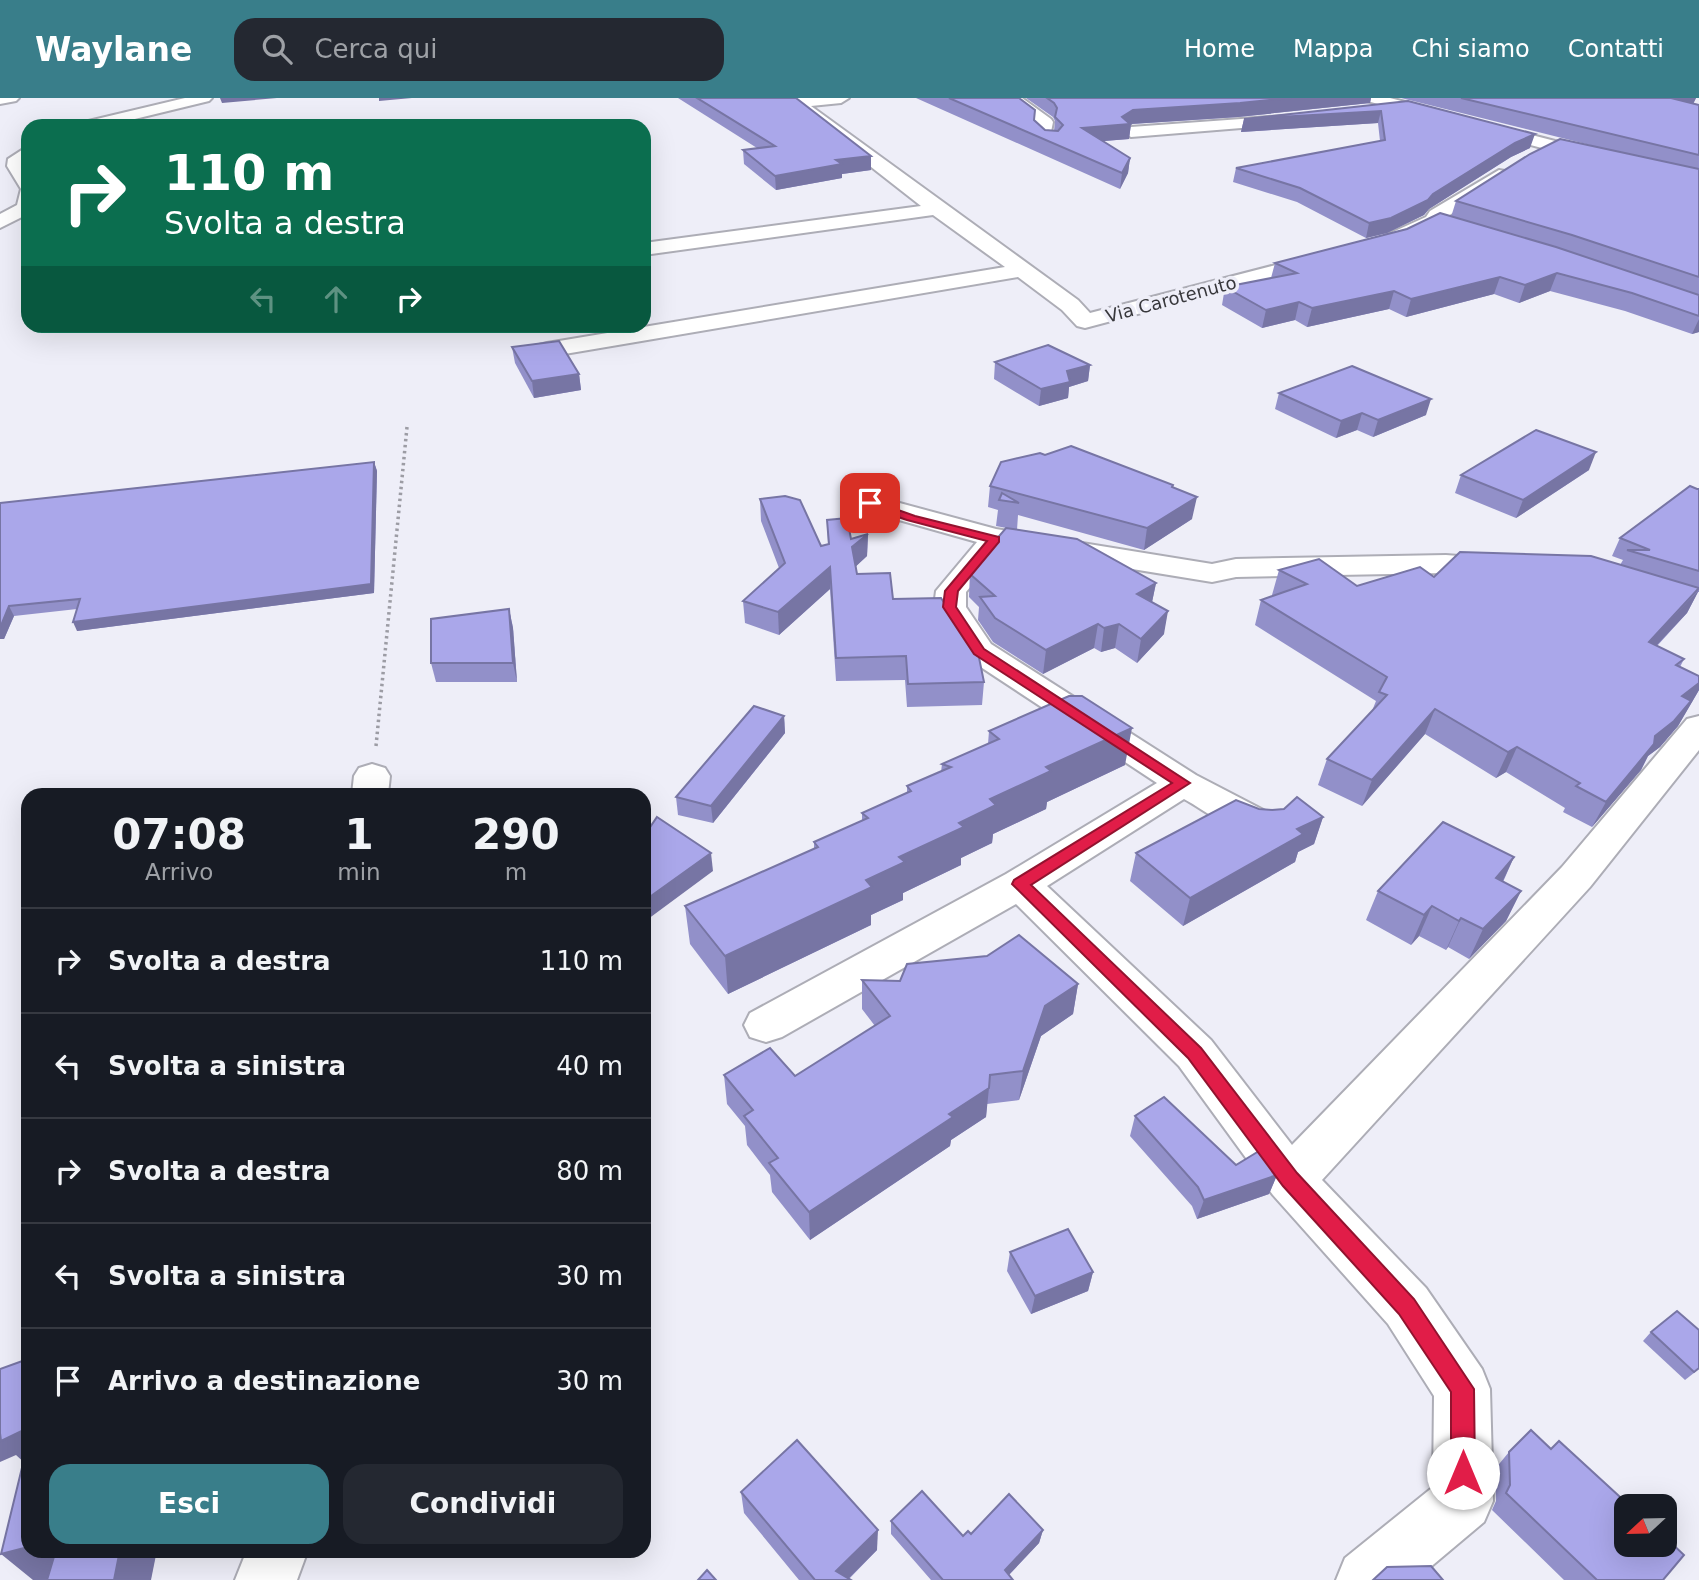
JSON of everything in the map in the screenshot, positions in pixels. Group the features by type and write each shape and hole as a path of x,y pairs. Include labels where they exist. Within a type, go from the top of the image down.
{"street":[{"path":"0,99 11,98"},
{"path":"116,119 204,98"},
{"path":"795,101 842,98"},
{"path":"1013,98 1045,122 1043,133 1051,140"},
{"name":"Via Carotenuto","path":"795,101 1020,271 1070,304 1084,321 1341,254"},
{"path":"1369,105 1404,107 1553,146 1699,178"},
{"path":"1131,132 1314,118"},
{"path":"1377,245 1443,223 1437,215 1524,160 1553,146"},
{"path":"21,156 17,159 16,166 21,176"},
{"path":"651,248 937,209"},
{"path":"0,222 21,211"},
{"path":"651,333 1020,271"},
{"path":"547,350 649,333"},
{"path":"870,503 911,518 995,539 1212,573 1236,568 1433,565 1528,567"},
{"path":"995,539 951,591 950,607 979,651 1183,783 1262,825"},
{"path":"1290,1180 1576,877 1699,727"},
{"path":"766,1025 1020,884 1183,783"},
{"path":"1020,884 1195,1053 1290,1180 1407,1306 1462,1389 1463,1501 1367,1580"},
{"path":"266,1580 275,1558"}],"path":[{"path":"371,785 407,427"}],"building":[{"path":"697,98 796,98 871,156 836,160 842,164 775,176 743,150 775,146"},
{"path":"949,98 1019,98 1035,110 1034,120 1045,130 1058,131 1063,125 1055,117 1057,108 1047,98 1291,98 1133,110 1122,117 1130,124 1082,128 1130,158 1122,173"},
{"path":"1461,98 1671,98 1699,105 1699,155"},
{"path":"1408,101 1535,134 1515,143 1433,194 1428,200 1391,218 1369,223 1300,188 1236,168 1385,140 1381,111 1244,119"},
{"path":"1560,139 1699,169 1699,277 1572,235 1456,201 1530,154"},
{"path":"1440,213 1556,247 1699,295 1699,316 1632,293 1557,273 1525,285 1500,277 1411,299 1394,291 1312,308 1299,302 1266,310 1225,287 1297,273 1275,263 1407,229"},
{"path":"559,341 579,374 532,381 512,347"},
{"path":"1048,345 1090,365 1067,371 1070,382 1041,389 995,362"},
{"path":"1352,366 1431,399 1378,420 1362,413 1341,421 1279,393"},
{"path":"1536,430 1596,452 1523,500 1461,475"},
{"path":"1071,446 1173,485 1172,487 1197,497 1147,528 990,486 1001,462 1040,453 1045,455"},
{"path":"374,462 371,584 73,622 80,599 9,606 0,628 0,503"},
{"path":"1690,486 1699,489 1699,571 1627,550 1650,550 1620,538"},
{"path":"1002,493 1019,503 999,500"},
{"path":"785,496 800,500 821,546 829,544 827,520 847,518 851,539 868,534 852,547 857,574 890,573 893,599 941,598 966,636 976,643 984,682 908,684 906,656 836,658 830,567 778,612 743,601 785,563 760,499"},
{"path":"1006,528 1077,539 1156,583 1137,594 1168,611 1141,639 1119,624 1104,628 1098,624 1046,650 995,618 980,597 995,596 970,574 970,570"},
{"path":"1460,552 1591,556 1699,588 1649,642 1684,659 1676,665 1699,676 1699,683 1682,696 1691,701 1674,721 1655,736 1654,744 1606,802 1576,786 1580,783 1517,747 1508,752 1435,709 1372,780 1327,759 1387,695 1379,692 1387,677 1261,600 1307,584 1279,570 1319,559 1357,586 1420,567 1434,577"},
{"path":"509,609 513,663 431,663 431,619"},
{"path":"1069,696 1082,696 1132,728 1046,767 1051,771 990,799 996,805 959,823 964,827 899,857 905,862 866,880 872,887 725,956 685,906 818,847 814,842 868,818 862,813 911,791 907,786 951,767 942,764 999,739 989,731"},
{"path":"754,706 784,716 711,806 676,797"},
{"path":"1297,797 1323,817 1297,829 1303,834 1190,898 1136,853 1236,800 1259,809 1272,810 1284,809"},
{"path":"657,817 711,853 651,896 651,826"},
{"path":"1443,822 1514,857 1496,878 1521,891 1483,929 1461,918 1459,921 1432,906 1424,915 1378,891"},
{"path":"1019,935 1078,984 1045,1006 1023,1071 990,1075 989,1088 949,1114 953,1117 809,1212 769,1163 778,1158 744,1116 753,1110 724,1075 770,1048 795,1076 890,1016 862,980 900,981 907,964 987,956"},
{"path":"1164,1097 1236,1165 1259,1151 1277,1175 1204,1200 1198,1187 1135,1116"},
{"path":"1068,1229 1093,1272 1035,1296 1010,1252"},
{"path":"1677,1311 1699,1330 1699,1368 1694,1372 1651,1332"},
{"path":"21,1362 21,1431 1,1441 0,1433 0,1369"},
{"path":"1531,1430 1551,1449 1559,1441 1617,1494 1614,1494 1614,1558 1676,1558 1677,1548 1684,1555 1663,1580 1597,1580 1506,1493 1510,1485 1509,1452"},
{"path":"797,1440 878,1530 836,1571 851,1580 815,1580 741,1492"},
{"path":"21,1472 21,1549 1,1554"},
{"path":"922,1491 963,1536 968,1531 971,1534 1009,1494 1043,1530 1005,1570 1013,1580 943,1580 891,1521"},
{"path":"54,1558 118,1558 114,1580 47,1580"},
{"path":"1431,1566 1443,1580 1373,1580 1387,1567"},
{"path":"707,1570 716,1580 698,1580"}],"route":[{"path":"870,503 911,518 995,539 951,591 950,607 979,651 1183,783 1020,884 1195,1053 1290,1180 1407,1306 1462,1389 1463,1473"}]}
